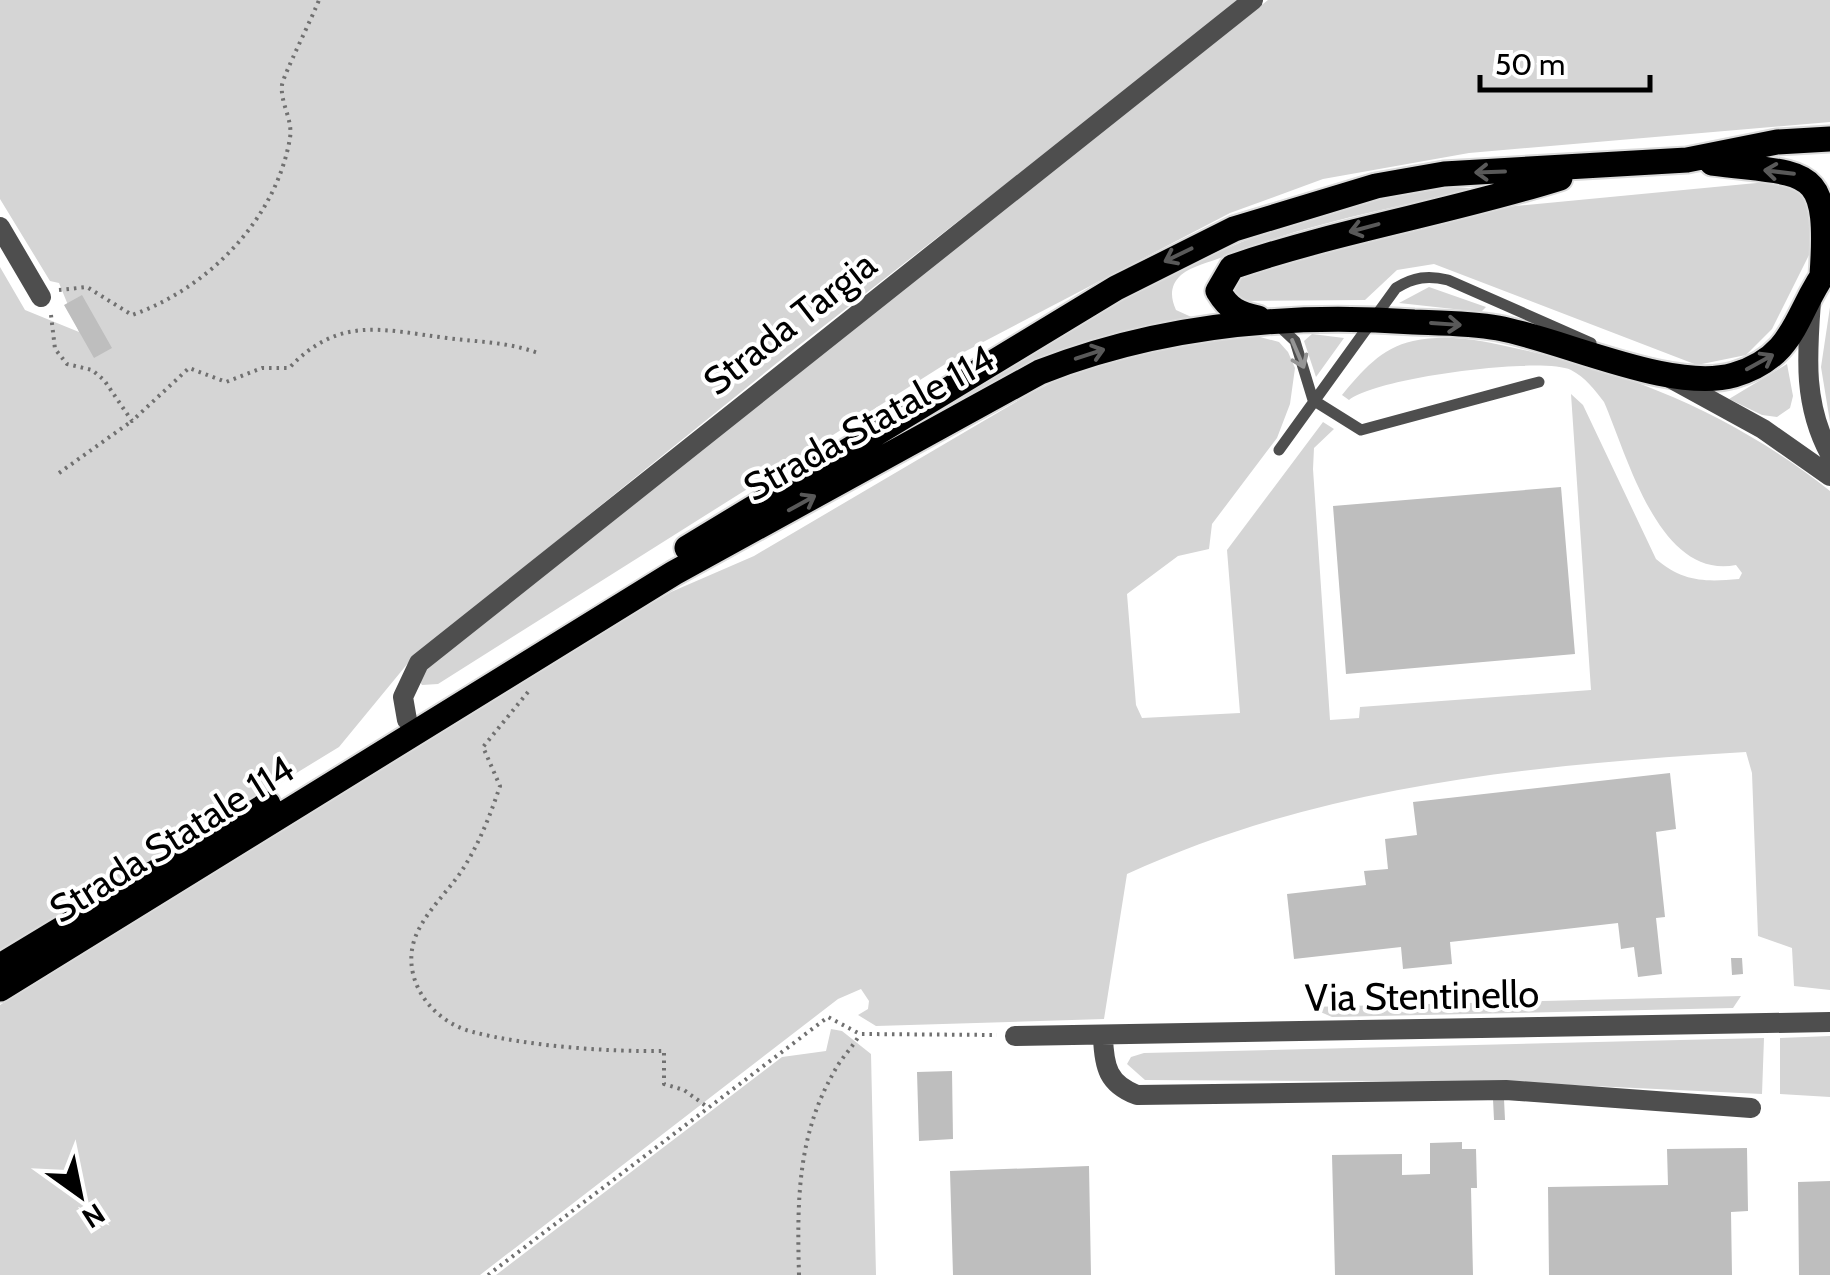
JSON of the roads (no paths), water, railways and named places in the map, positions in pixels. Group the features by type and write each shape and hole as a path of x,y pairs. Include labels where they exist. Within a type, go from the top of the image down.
{"main road":[{"name":"Strada Statale 114","path":"0,966 936,395 1170,258 1252,223 1376,186 1444,174 1687,160 1777,142 1830,139"},
{"name":"Strada Statale 114","path":"0,989 674,573 1040,372 1126,343 1267,319 1374,319 1493,326 1654,372 1706,380 1758,365 1794,333 1826,270 1828,212 1812,184 1796,174 1687,160"},
{"path":"1267,319 1240,314 1226,306 1218,291 1232,267 1368,226 1497,198 1594,168"}],"street":[{"name":"Strada Targia","path":"407,720 403,697 419,663 1254,0"},
{"path":"0,227 42,297"},
{"path":"1811,301 1806,356 1809,402 1830,454"},
{"path":"1654,372 1763,428 1830,476"},
{"path":"1764,1024 1830,1012"},
{"name":"Via Stentinello","path":"1016,1036 1103,1038 1830,1022"},
{"path":"1103,1038 1104,1065 1117,1087 1137,1095 1506,1090 1752,1108"}],"lane":[{"path":"1279,450 1396,288 1429,276 1501,302 1654,372"},
{"path":"1267,319 1295,341 1313,400 1361,430 1539,382"}]}
